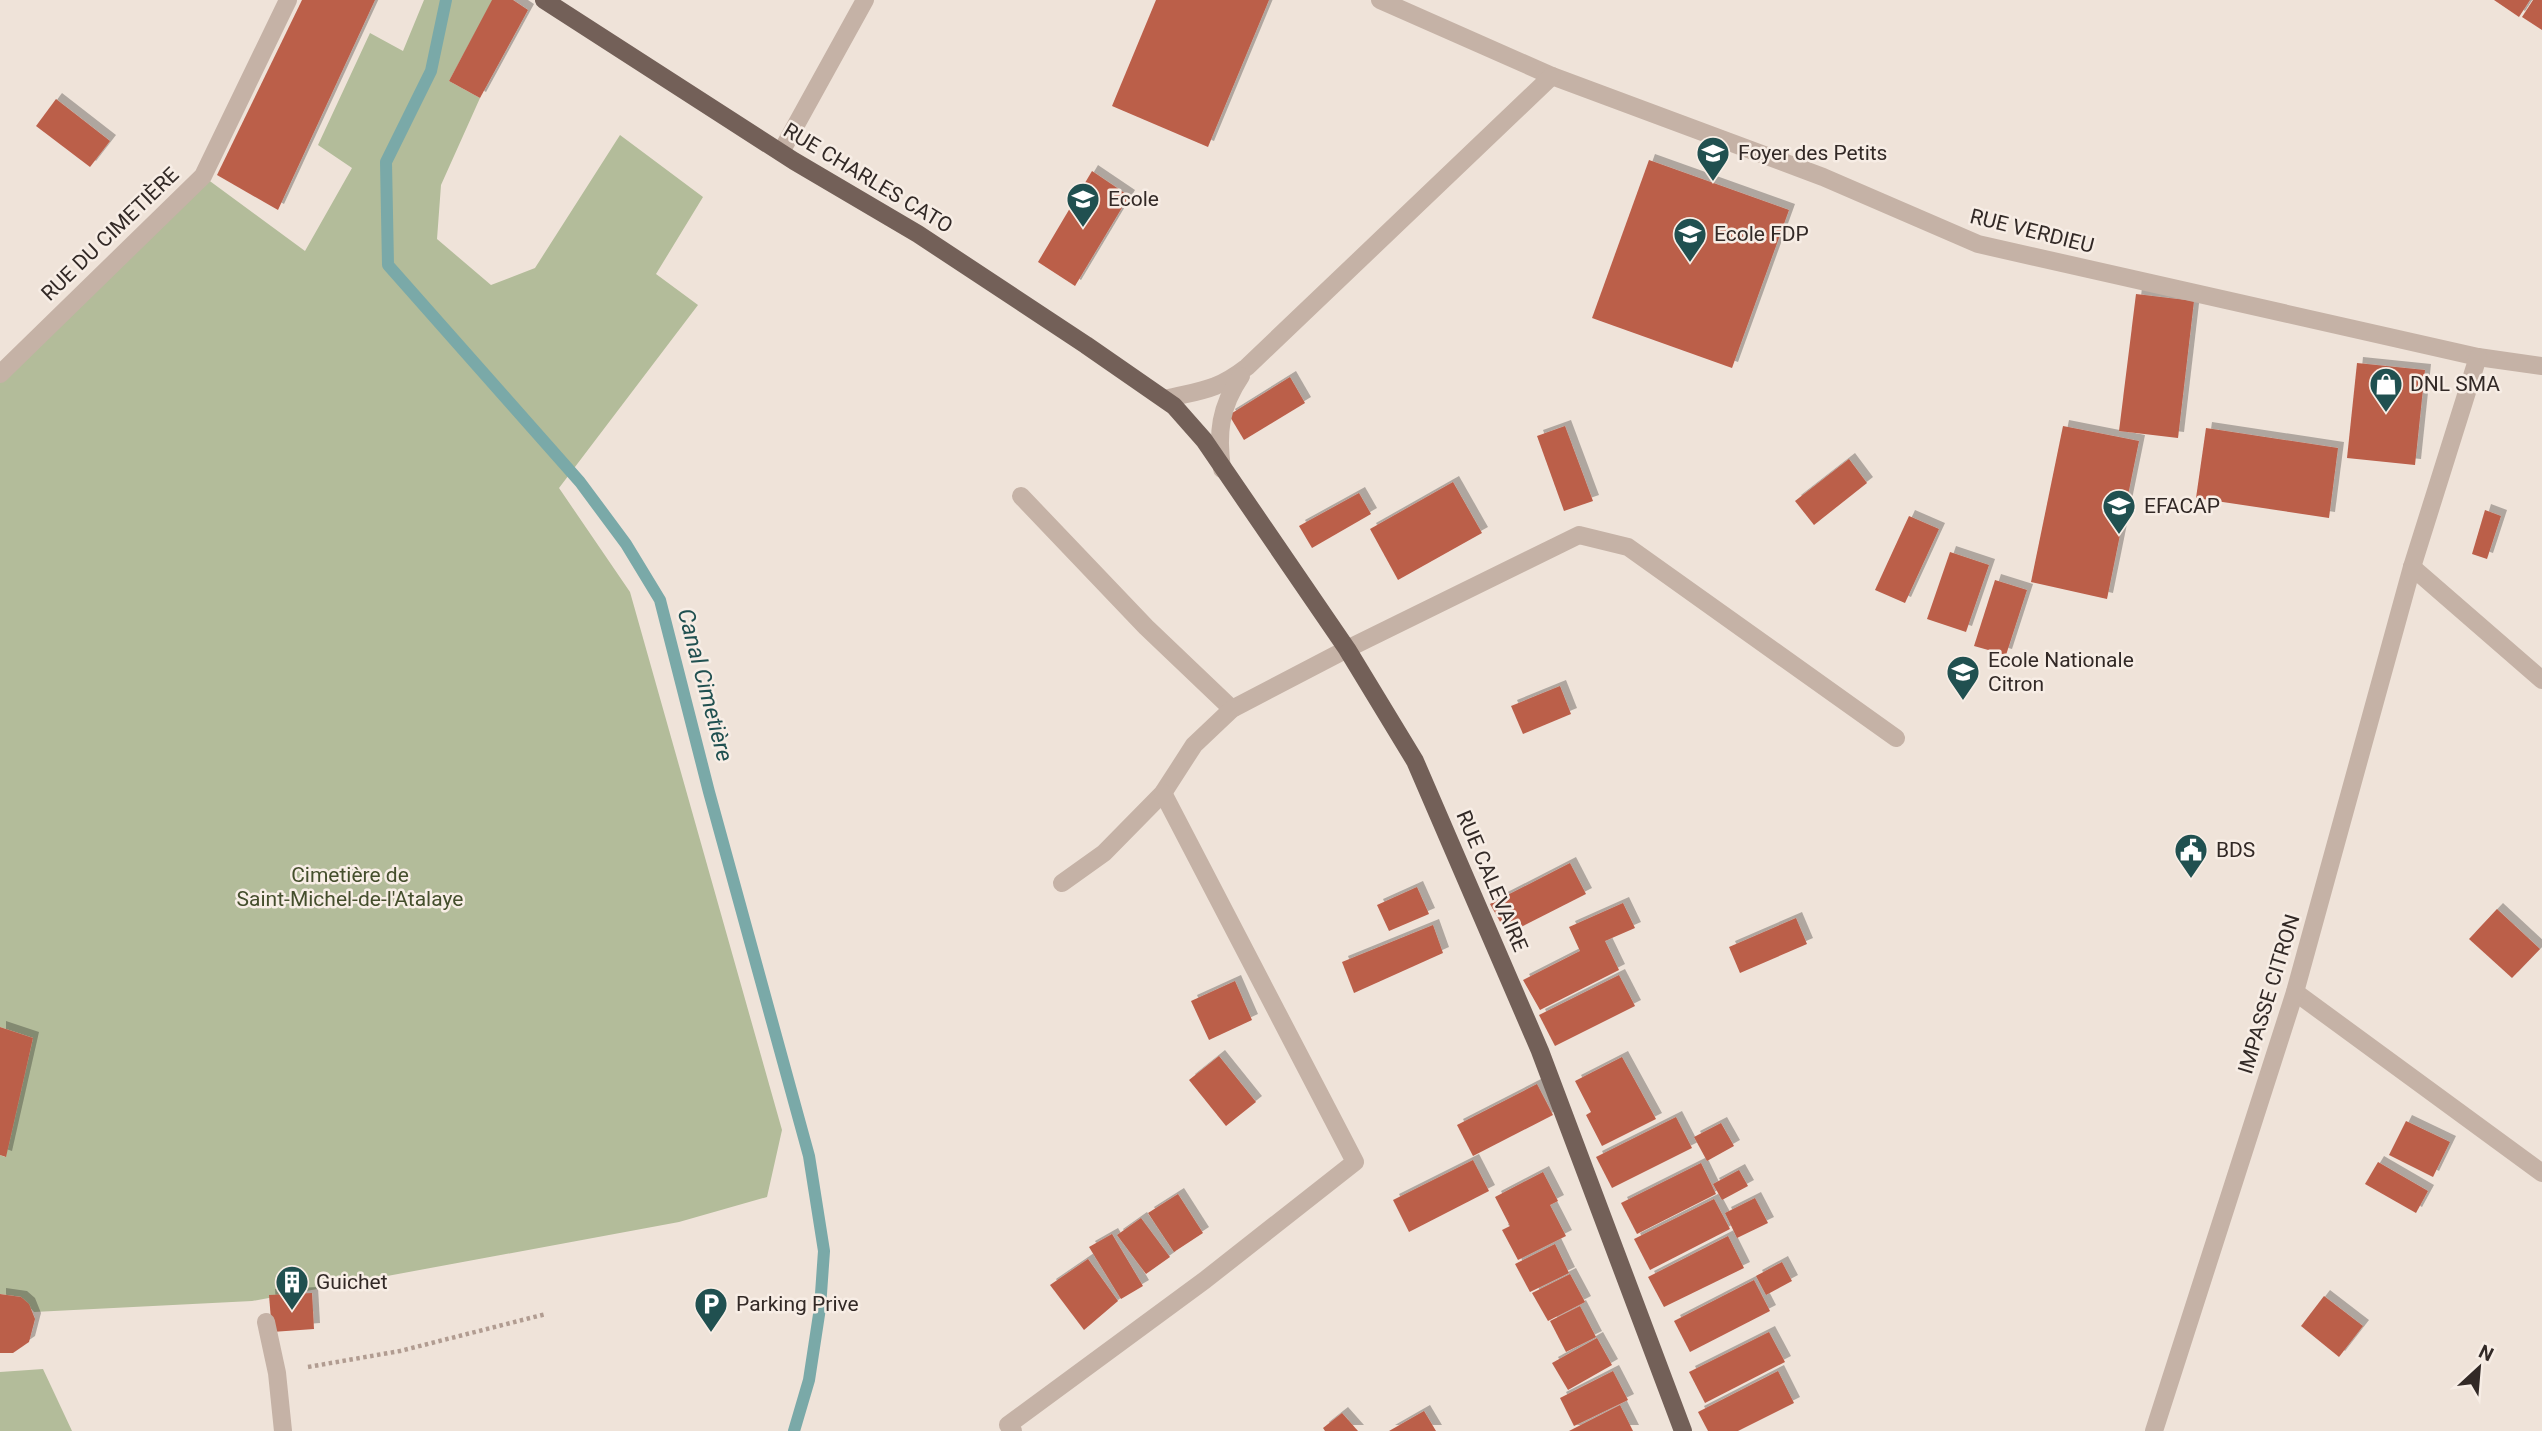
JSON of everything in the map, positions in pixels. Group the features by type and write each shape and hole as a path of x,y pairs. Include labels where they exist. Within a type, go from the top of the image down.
{"main road":[{"name":"RUE CHARLES CATO","path":"544,0 781,152 918,234 1165,399"},
{"name":"RUE CALEVAIRE","path":"1165,399 1204,440 1347,649 1415,761 1535,1038 1683,1431"}],"street":[{"name":"RUE DU CIMETIÈRE","path":"0,374 203,176 288,0"},
{"path":"781,152 865,0"},
{"name":"RUE VERDIEU","path":"1380,0 1552,76 1823,177 1978,244 2478,356 2542,366"},
{"path":"1165,399 1207,391 1225,384 1247,367 1552,76"},
{"name":"IMPASSE CITRON","path":"2154,1431 2295,992 2413,567 2478,356"},
{"path":"1222,469 1219,425 1233,388 1247,367"},
{"path":"1021,496 1146,627 1232,709"},
{"path":"1062,883 1104,853 1163,793 1194,746 1232,709 1579,535 1628,547 1896,738"},
{"path":"2413,567 2542,680"},
{"path":"1013,1431 1008,1425 1205,1280 1354,1162 1163,793"},
{"path":"2295,992 2542,1173"},
{"path":"266,1322 277,1373 283,1431"}],"path":[{"path":"277,1373 400,1351 546,1314"}],"green space":[{"name":"Cimetière de Saint-Michel-de-l'Atalaye","path":"424,0 493,0 449,81 480,98 441,185 437,239 491,285 535,268 620,135 703,197 656,274 698,305 559,488 630,592 782,1130 767,1197 679,1222 252,1301 34,1312 21,1297 0,1294 0,1155 5,1157 33,1038 0,1027 0,374 203,176 305,251 352,168 318,145 370,33 403,51"},
{"path":"43,1369 72,1431 0,1431 0,1372"}],"building":[{"path":"302,0 375,0 278,210 217,175"},
{"path":"492,0 513,0 528,10 480,98 449,81"},
{"path":"1156,0 1269,0 1208,147 1112,106"},
{"path":"2494,0 2530,0 2519,17"},
{"path":"2533,0 2542,0 2542,30 2522,17"},
{"path":"56,99 110,141 90,167 36,126"},
{"name":"Ecole FDP","path":"1649,160 1789,210 1732,368 1592,318"},
{"name":"Ecole","path":"1092,171 1129,196 1075,286 1038,262"},
{"path":"2136,294 2194,301 2178,438 2119,431"},
{"name":"DNL SMA","path":"2357,363 2425,370 2415,465 2347,458"},
{"path":"1290,377 1305,403 1244,440 1229,415"},
{"path":"1565,426 1593,501 1564,511 1537,436"},
{"path":"2063,426 2139,441 2107,599 2031,582"},
{"path":"2206,428 2338,448 2329,518 2196,498"},
{"path":"1849,459 1867,483 1814,525 1795,501"},
{"path":"1453,482 1482,533 1398,580 1370,529"},
{"path":"1359,493 1371,514 1312,548 1299,526"},
{"path":"2485,510 2501,516 2487,559 2472,554"},
{"path":"1909,516 1939,529 1905,603 1875,590"},
{"path":"1950,552 1989,565 1966,632 1927,619"},
{"path":"1995,580 2027,590 2006,655 1974,646"},
{"path":"1560,686 1571,714 1523,734 1511,706"},
{"path":"1570,863 1586,894 1507,934 1490,904"},
{"path":"1417,887 1429,914 1389,931 1377,905"},
{"path":"1623,903 1635,928 1605,941 1619,970 1540,1010 1523,980 1580,951 1569,927"},
{"path":"2497,909 2540,949 2512,978 2469,939"},
{"path":"1796,918 1807,944 1740,973 1729,947"},
{"path":"1433,925 1443,953 1354,993 1342,962"},
{"path":"1619,975 1635,1006 1555,1046 1539,1015"},
{"path":"1235,981 1252,1020 1209,1040 1191,1001"},
{"path":"0,1027 33,1038 6,1157 0,1155"},
{"path":"1219,1056 1256,1102 1226,1126 1189,1080"},
{"path":"1622,1057 1656,1119 1602,1146 1586,1115 1591,1112 1575,1081"},
{"path":"1537,1084 1553,1115 1473,1156 1457,1125"},
{"path":"1676,1117 1692,1148 1612,1188 1596,1157"},
{"path":"2406,1121 2450,1142 2433,1177 2389,1155"},
{"path":"1721,1123 1734,1146 1707,1161 1694,1137"},
{"path":"1473,1160 1489,1191 1409,1232 1393,1200"},
{"path":"2378,1162 2428,1191 2416,1213 2365,1184"},
{"path":"1701,1163 1716,1194 1637,1234 1621,1203"},
{"path":"1739,1170 1748,1186 1722,1200 1713,1184"},
{"path":"1543,1172 1558,1201 1550,1205 1566,1236 1518,1260 1502,1230 1510,1226 1495,1197"},
{"path":"1178,1194 1203,1233 1174,1252 1148,1213"},
{"path":"1755,1198 1768,1223 1737,1238 1725,1213"},
{"path":"1714,1199 1730,1229 1650,1270 1634,1239"},
{"path":"1141,1218 1170,1257 1146,1274 1117,1235"},
{"path":"1112,1234 1143,1286 1121,1299 1089,1247"},
{"path":"1728,1236 1744,1268 1664,1307 1648,1277"},
{"path":"1555,1244 1569,1273 1530,1292 1515,1264"},
{"path":"1088,1259 1118,1301 1084,1330 1050,1285"},
{"path":"1782,1262 1792,1281 1766,1295 1756,1276"},
{"path":"1570,1274 1585,1302 1548,1321 1532,1293"},
{"path":"1754,1280 1770,1311 1690,1352 1674,1321"},
{"name":"Guichet","path":"312,1293 314,1329 272,1332 269,1295"},
{"path":"0,1294 21,1297 29,1304 35,1319 29,1342 13,1353 0,1353"},
{"path":"2324,1296 2363,1326 2339,1357 2301,1326"},
{"path":"1580,1306 1596,1337 1566,1352 1550,1321"},
{"path":"1769,1332 1785,1362 1705,1403 1689,1372"},
{"path":"1597,1338 1612,1365 1568,1390 1552,1363"},
{"path":"1613,1371 1628,1400 1574,1426 1560,1398"},
{"path":"1778,1371 1794,1403 1738,1431 1708,1431 1698,1412"},
{"path":"1620,1405 1633,1431 1569,1431"},
{"path":"1424,1411 1436,1431 1389,1431"},
{"path":"1342,1413 1358,1431 1325,1431 1323,1428"}],"waterway":[{"name":"Canal Cimetière","path":"446,0 431,71 386,162 388,265 580,482 626,544 660,600 709,792 809,1156 824,1251 820,1308 809,1380 794,1431"}],"place":[{"name":"Foyer des Petits","path":"1713,183"},
{"name":"Ecole","path":"1083,229"},
{"name":"Ecole FDP","path":"1690,264"},
{"name":"DNL SMA","path":"2386,414"},
{"name":"EFACAP","path":"2119,536"},
{"name":"Ecole Nationale Citron","path":"1963,702"},
{"name":"BDS","path":"2191,880"},
{"name":"Guichet","path":"292,1312"},
{"name":"Parking Prive","path":"711,1334"}]}
